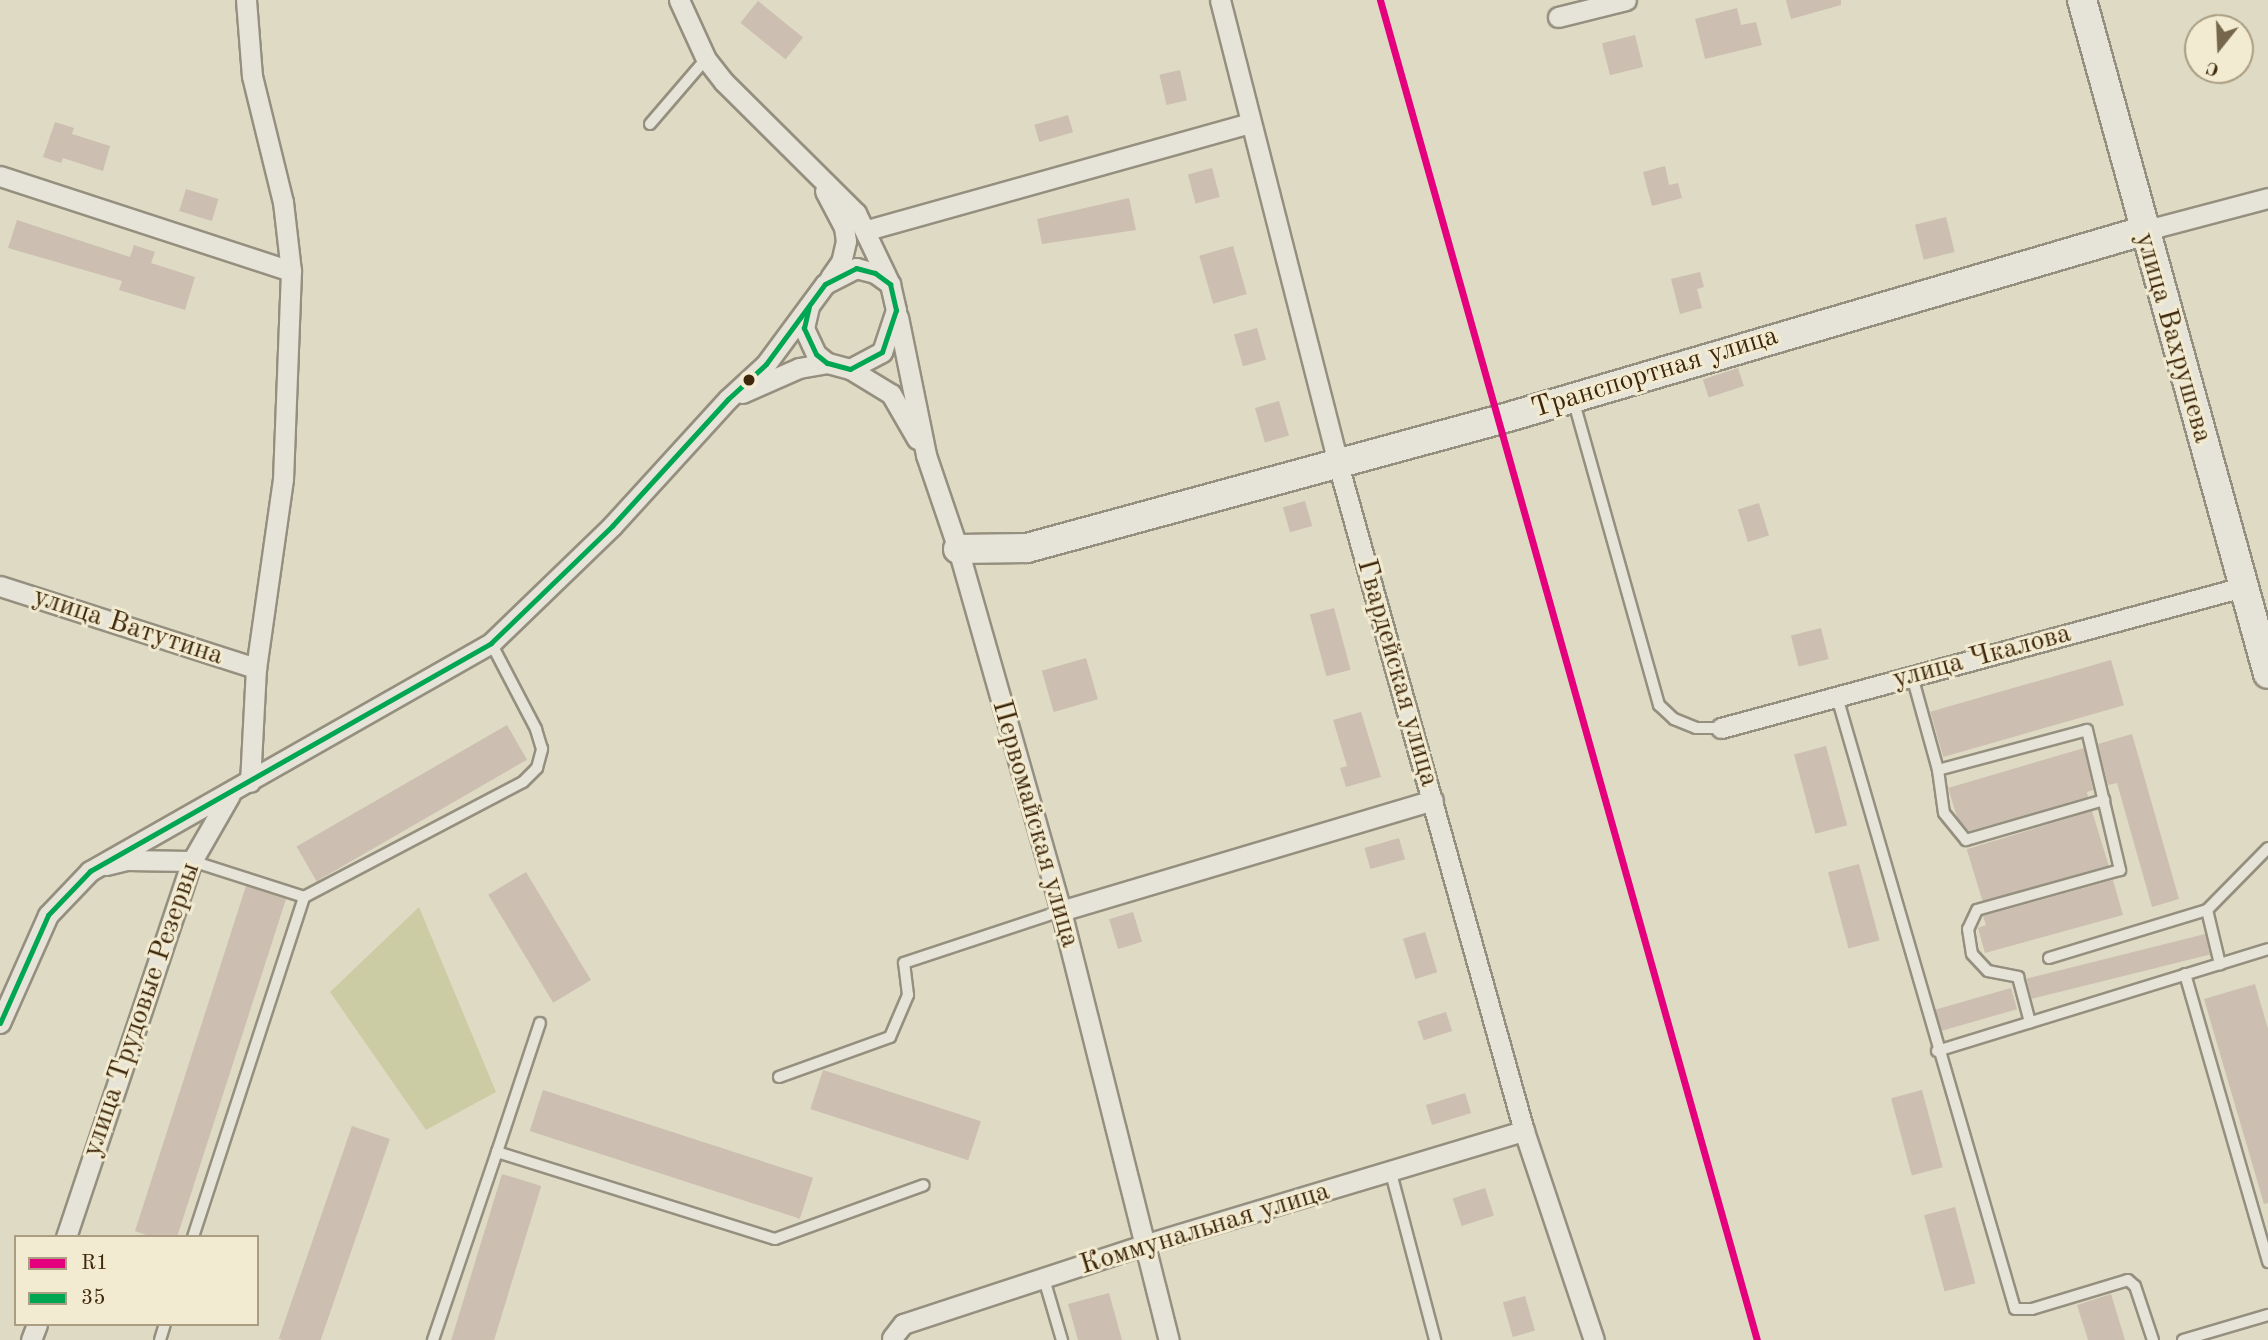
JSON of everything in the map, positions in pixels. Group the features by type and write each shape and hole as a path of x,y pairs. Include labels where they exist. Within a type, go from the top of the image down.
{"street":[{"path":"242,786 283,479 291,271 283,202 252,76 246,0"},
{"path":"679,0 706,59 799,157 835,190 867,230 890,284 896,310 882,352 850,369"},
{"name":"Гвардейская улица","path":"1220,0 1249,123 1338,464 1524,1132 1594,1340"},
{"path":"1558,17 1626,0"},
{"name":"улица Вахрушева","path":"2082,0 2143,231 2268,674"},
{"path":"867,230 1249,123"},
{"path":"0,1023 48,915 90,871 491,643 612,526 728,399 766,364 841,262 844,227 825,190 799,157"},
{"path":"0,176 291,271"},
{"name":"Транспортная улица","path":"958,549 1027,548 1338,464 2143,231 2268,198"},
{"path":"825,284 856,268 875,273 890,284"},
{"path":"809,307 804,328 816,354 827,363 850,369 891,394 926,455"},
{"name":"Первомайская улица","path":"896,310 926,455 958,549 1061,911 1169,1340"},
{"path":"728,399 800,368 827,363"},
{"name":"улица Ватутина","path":"0,586 256,668"},
{"name":"улица Чкалова","path":"1721,728 2243,587"},
{"name":"улица Трудовые Резервы","path":"67,1235 192,861 217,811 242,786"},
{"path":"1061,911 1433,800"},
{"path":"90,871 126,860 192,861"},
{"name":"Коммунальная улица","path":"892,1339 903,1324 1143,1245 1524,1132"}],"lane":[{"path":"650,124 706,59"},
{"path":"1572,397 1659,705 1674,719 1696,728 1721,728"},
{"path":"194,1235 304,897 523,782 537,768 542,749 536,729 491,643"},
{"path":"1912,676 1938,770 1944,813 1966,840 2104,800"},
{"path":"1837,696 1937,1051 2015,1309 2128,1280 2135,1286 2153,1340"},
{"path":"1938,770 2087,730 2120,870 1977,910 1968,929 1972,954 1988,971 2018,977 2031,1022"},
{"path":"2049,958 2207,910 2268,848"},
{"path":"192,861 304,897"},
{"path":"2207,910 2220,964"},
{"path":"779,1077 890,1037 908,995 904,964 1061,911"},
{"path":"1937,1051 2268,949"},
{"path":"2185,974 2268,1262"},
{"path":"433,1340 540,1023"},
{"path":"497,1152 775,1239 924,1185"},
{"path":"1391,1173 1434,1340"},
{"path":"1044,1279 1062,1340"},
{"path":"2183,1340 2268,1315"}],"green space":[{"path":"419,907 496,1092 426,1130 330,992"}],"building":[{"path":"1786,0 1841,0 1841,5 1791,19"},
{"path":"758,1 803,38 785,59 740,23"},
{"path":"1737,8 1741,25 1756,22 1762,45 1705,59 1695,19"},
{"path":"1635,35 1643,67 1610,75 1602,43"},
{"path":"1180,70 1187,100 1167,105 1160,75"},
{"path":"1068,115 1073,132 1039,142 1034,125"},
{"path":"55,122 74,128 72,134 110,146 103,171 63,158 61,163 43,157"},
{"path":"1665,166 1669,185 1678,183 1682,198 1652,206 1643,172"},
{"path":"1212,168 1220,197 1196,203 1188,174"},
{"path":"186,189 219,199 212,221 179,211"},
{"path":"1129,198 1136,230 1042,244 1037,219"},
{"path":"1946,217 1955,252 1924,260 1915,225"},
{"path":"17,220 130,257 134,245 155,252 151,263 195,277 185,310 119,290 122,281 8,248"},
{"path":"1233,246 1247,294 1213,304 1199,256"},
{"path":"1700,272 1704,287 1697,289 1702,308 1680,314 1671,279"},
{"path":"1257,328 1266,360 1243,366 1234,335"},
{"path":"1738,368 1744,386 1709,398 1703,379"},
{"path":"1279,401 1289,436 1265,442 1255,408"},
{"path":"1305,501 1312,526 1290,532 1283,507"},
{"path":"1759,503 1769,536 1748,542 1738,509"},
{"path":"1334,608 1351,670 1326,676 1310,614"},
{"path":"1821,628 1829,659 1799,667 1791,635"},
{"path":"1086,658 1098,699 1054,712 1042,671"},
{"path":"2111,660 2124,705 1943,757 1930,712"},
{"path":"1361,712 1381,777 1346,787 1340,768 1347,766 1333,720"},
{"path":"507,725 527,760 317,881 297,846"},
{"path":"2132,734 2179,899 2152,907 2117,783 2108,785 2098,744"},
{"path":"1826,746 1847,825 1815,834 1794,755"},
{"path":"2084,748 2093,790 2087,792 2088,797 1969,831 1957,817 1948,788"},
{"path":"2092,811 2109,866 1983,904 1967,849"},
{"path":"1399,838 1405,859 1370,869 1364,848"},
{"path":"1859,864 1879,940 1849,949 1828,872"},
{"path":"526,872 591,980 553,1003 488,895"},
{"path":"2113,880 2123,915 1985,953 1978,928 1986,925 1983,916"},
{"path":"246,886 286,899 178,1235 146,1235 135,1231"},
{"path":"1133,912 1142,942 1118,949 1109,919"},
{"path":"1425,932 1437,972 1415,979 1403,939"},
{"path":"2205,934 2210,954 2032,999 2026,979"},
{"path":"2255,984 2268,1029 2268,1203 2264,1204 2204,999"},
{"path":"2011,988 2017,1009 1941,1031 1935,1010"},
{"path":"1446,1012 1452,1031 1424,1040 1417,1021"},
{"path":"823,1070 981,1121 968,1160 810,1109"},
{"path":"543,1090 813,1178 800,1219 530,1131"},
{"path":"1922,1090 1943,1167 1912,1176 1891,1098"},
{"path":"1465,1093 1471,1113 1432,1125 1426,1105"},
{"path":"352,1126 390,1139 321,1340 279,1339"},
{"path":"502,1174 541,1186 494,1340 451,1340"},
{"path":"1485,1188 1494,1216 1462,1226 1453,1199"},
{"path":"1955,1207 1975,1283 1945,1292 1924,1215"},
{"path":"1109,1293 1122,1340 1078,1340 1068,1304"},
{"path":"2111,1294 2125,1340 2088,1340 2077,1305"},
{"path":"1525,1296 1535,1331 1513,1337 1503,1302"}],"transit line":[{"name":"R1","path":"1380,0 1757,1340"},
{"name":"35","path":"0,1023 48,915 90,871 491,643 612,526 728,399 766,364 825,284 856,268 875,273 890,284 896,310 882,352 850,369 827,363 816,354 804,328 809,307"}]}
